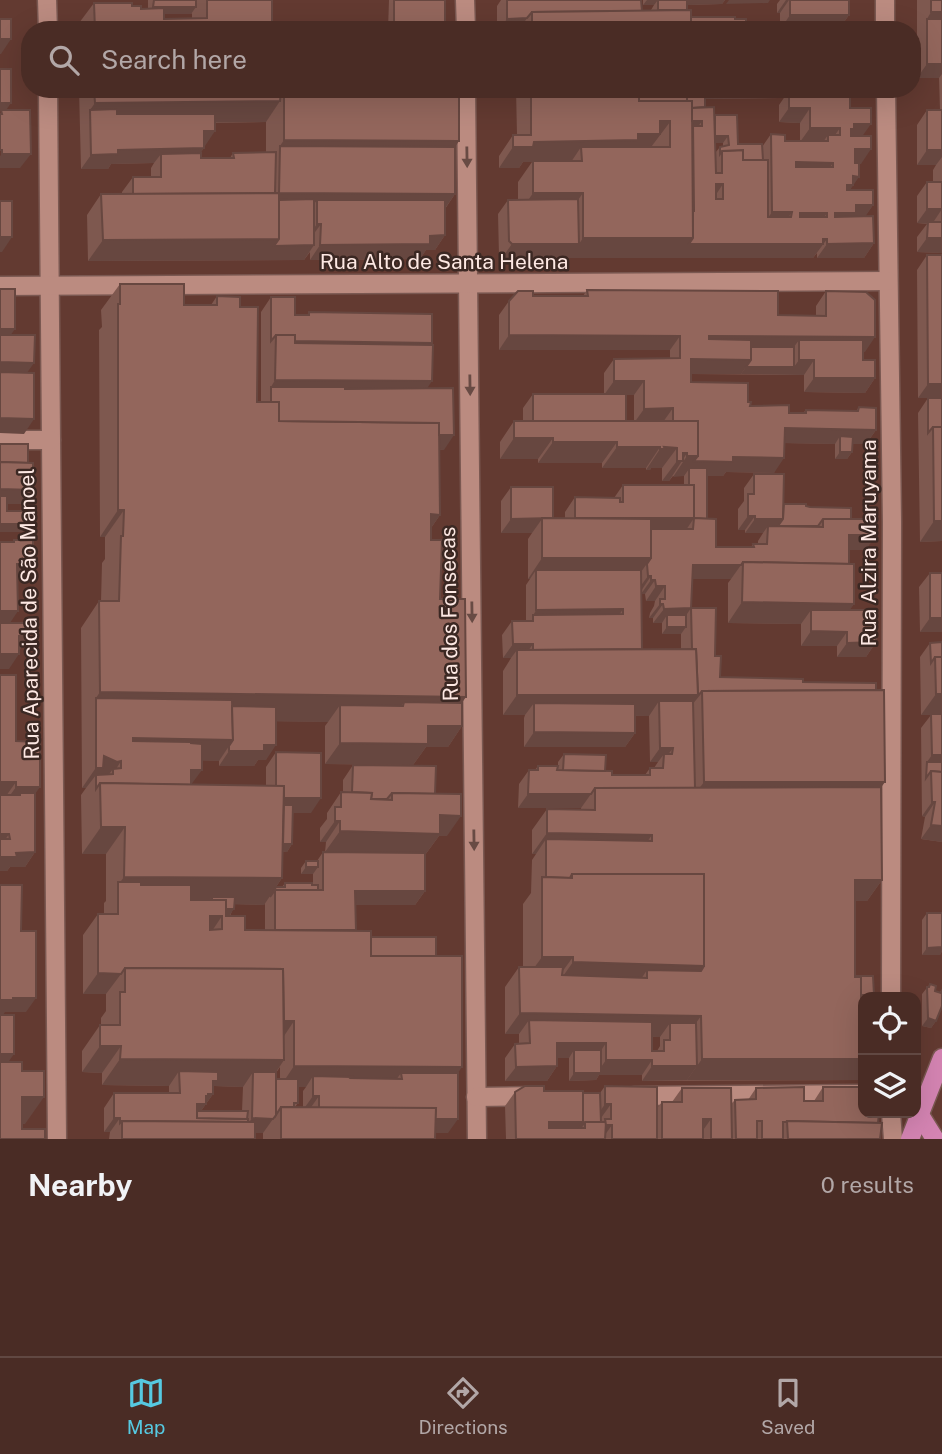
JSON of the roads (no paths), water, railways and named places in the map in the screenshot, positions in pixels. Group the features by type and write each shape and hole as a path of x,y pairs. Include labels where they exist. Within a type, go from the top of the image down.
{"main road":[{"path":"921,1102 942,1058"},
{"path":"921,1113 935,1139"},
{"path":"909,1139 915,1118"}],"street":[{"path":"47,0 48,21"},
{"path":"465,0 466,21"},
{"path":"885,0 885,21"},
{"name":"Rua Aparecida de São Manoel","path":"48,98 57,1139"},
{"name":"Rua dos Fonsecas","path":"466,98 477,1139"},
{"name":"Rua Alzira Maruyama","path":"886,98 892,522 891,992"},
{"name":"Rua Alto de Santa Helena","path":"0,286 888,281"},
{"path":"0,440 51,440"},
{"path":"614,1096 858,1094"},
{"path":"476,1097 559,1096"},
{"path":"891,1118 893,1139"}]}
